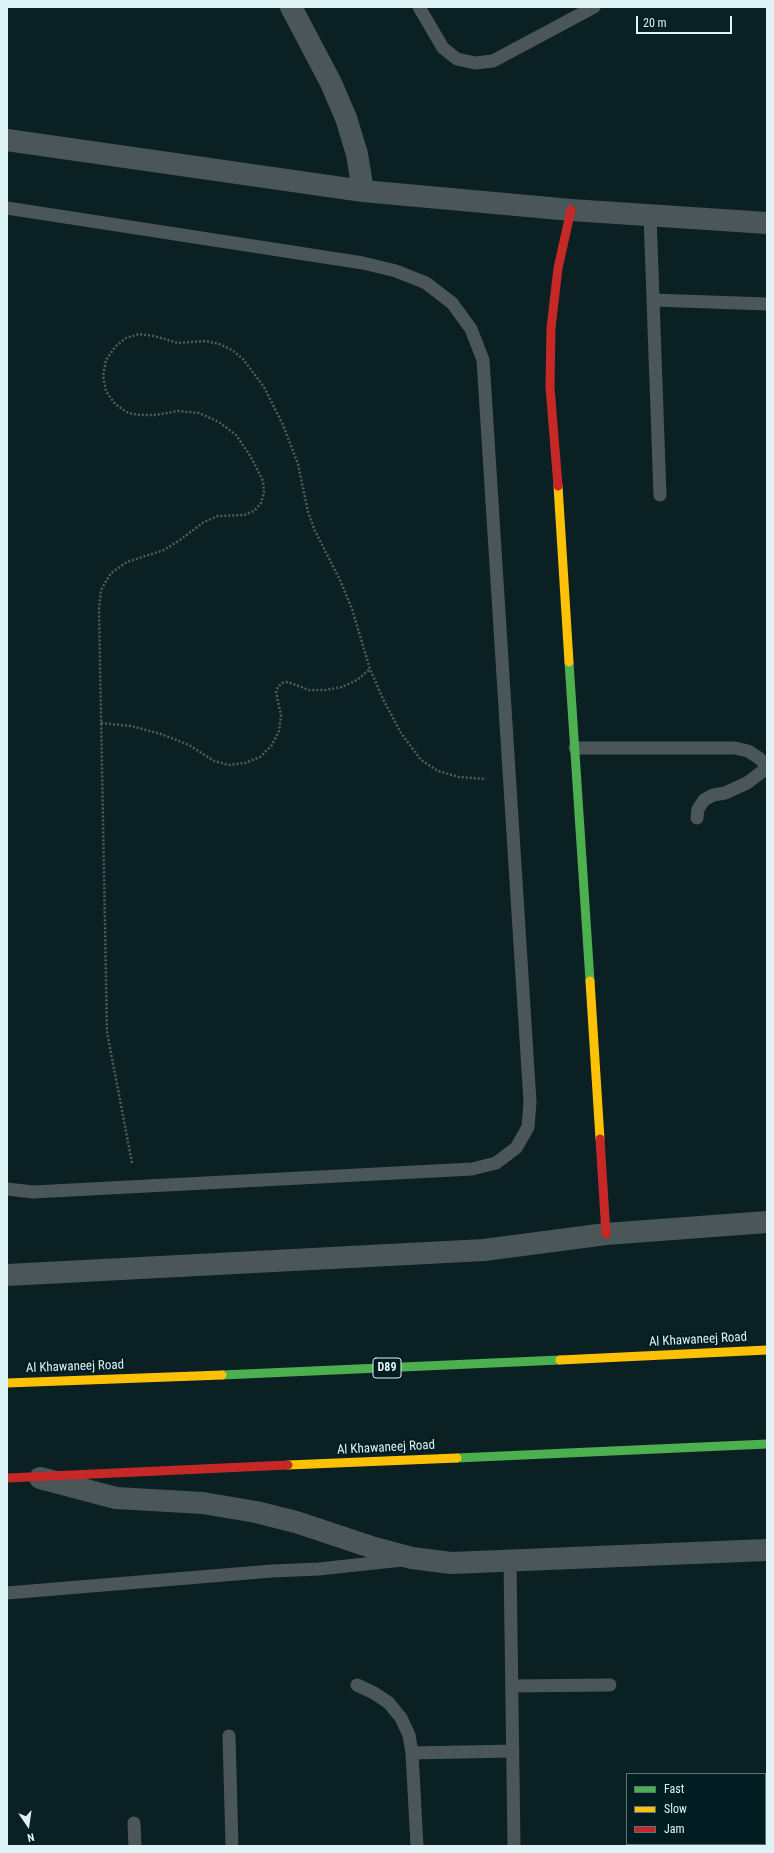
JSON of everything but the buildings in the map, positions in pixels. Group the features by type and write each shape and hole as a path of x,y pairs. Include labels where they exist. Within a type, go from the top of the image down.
{"main road":[{"path":"571,210 558,268 551,328 550,387 606,1234"},
{"name":"Al Khawaneej Road","path":"7,1383 279,1373 767,1350"},
{"name":"Al Khawaneej Road","path":"7,1478 767,1444"}],"street":[{"path":"291,7 331,83 346,118 357,154 363,191"},
{"path":"7,140 363,191 571,210 767,223"},
{"path":"7,1275 484,1250 606,1234 767,1222"},
{"path":"35,1477 116,1498 203,1503 256,1512 296,1522 374,1548 412,1558 451,1563 763,1555"}],"lane":[{"path":"419,7 443,48 458,59 475,63 493,62 594,7"},
{"path":"7,208 362,263 396,271 426,283 452,303 471,329 483,360 530,1102 528,1127 516,1148 496,1163 472,1169 33,1192 7,1189"},
{"path":"650,215 660,495"},
{"path":"653,300 767,304"},
{"path":"575,748 735,748 748,751 759,758 767,767 747,783 725,793 713,795 704,800 698,809 697,818"},
{"path":"7,1593 272,1571 366,1565 412,1558"},
{"path":"510,1561 514,1846"},
{"path":"357,1685 374,1693 389,1703 401,1718 408,1735 412,1753 417,1846"},
{"path":"512,1686 610,1685"},
{"path":"229,1736 232,1846"},
{"path":"412,1753 513,1751"},
{"path":"134,1823 134,1846"}],"path":[{"path":"136,1187 107,1032 99,609 101,590 112,573 127,562 164,550 204,522 218,516 244,515 254,511 261,502 264,492 263,481 251,457 236,435 219,422 199,413 178,411 156,415 140,415 128,412 115,404 106,391 103,376 106,360 114,347 126,338 139,334 154,336 178,343 205,341 219,344 232,350 252,369 264,387 290,444 298,464 308,512 314,531 340,580 352,609 370,669 383,700 401,734 421,760 438,771 459,777 509,780"},
{"path":"102,723 132,726 160,734 189,745 214,761 229,765 245,763 260,757 272,745 279,731 280,715 276,692 278,686 282,683 288,682 309,690 326,690 342,687 357,680 370,669"}],"traffic: fast":[{"path":"569,662 590,981"},
{"path":"222,1375 560,1360"},
{"path":"457,1458 767,1444"}],"traffic: slow":[{"path":"558,486 569,662"},
{"path":"590,981 600,1139"},
{"path":"560,1360 767,1350"},
{"path":"7,1383 222,1375"},
{"path":"288,1465 457,1458"}],"traffic: jam":[{"path":"558,486 550,387 551,328 558,268 571,210"},
{"path":"600,1139 606,1234"},
{"path":"7,1478 288,1465"}]}
